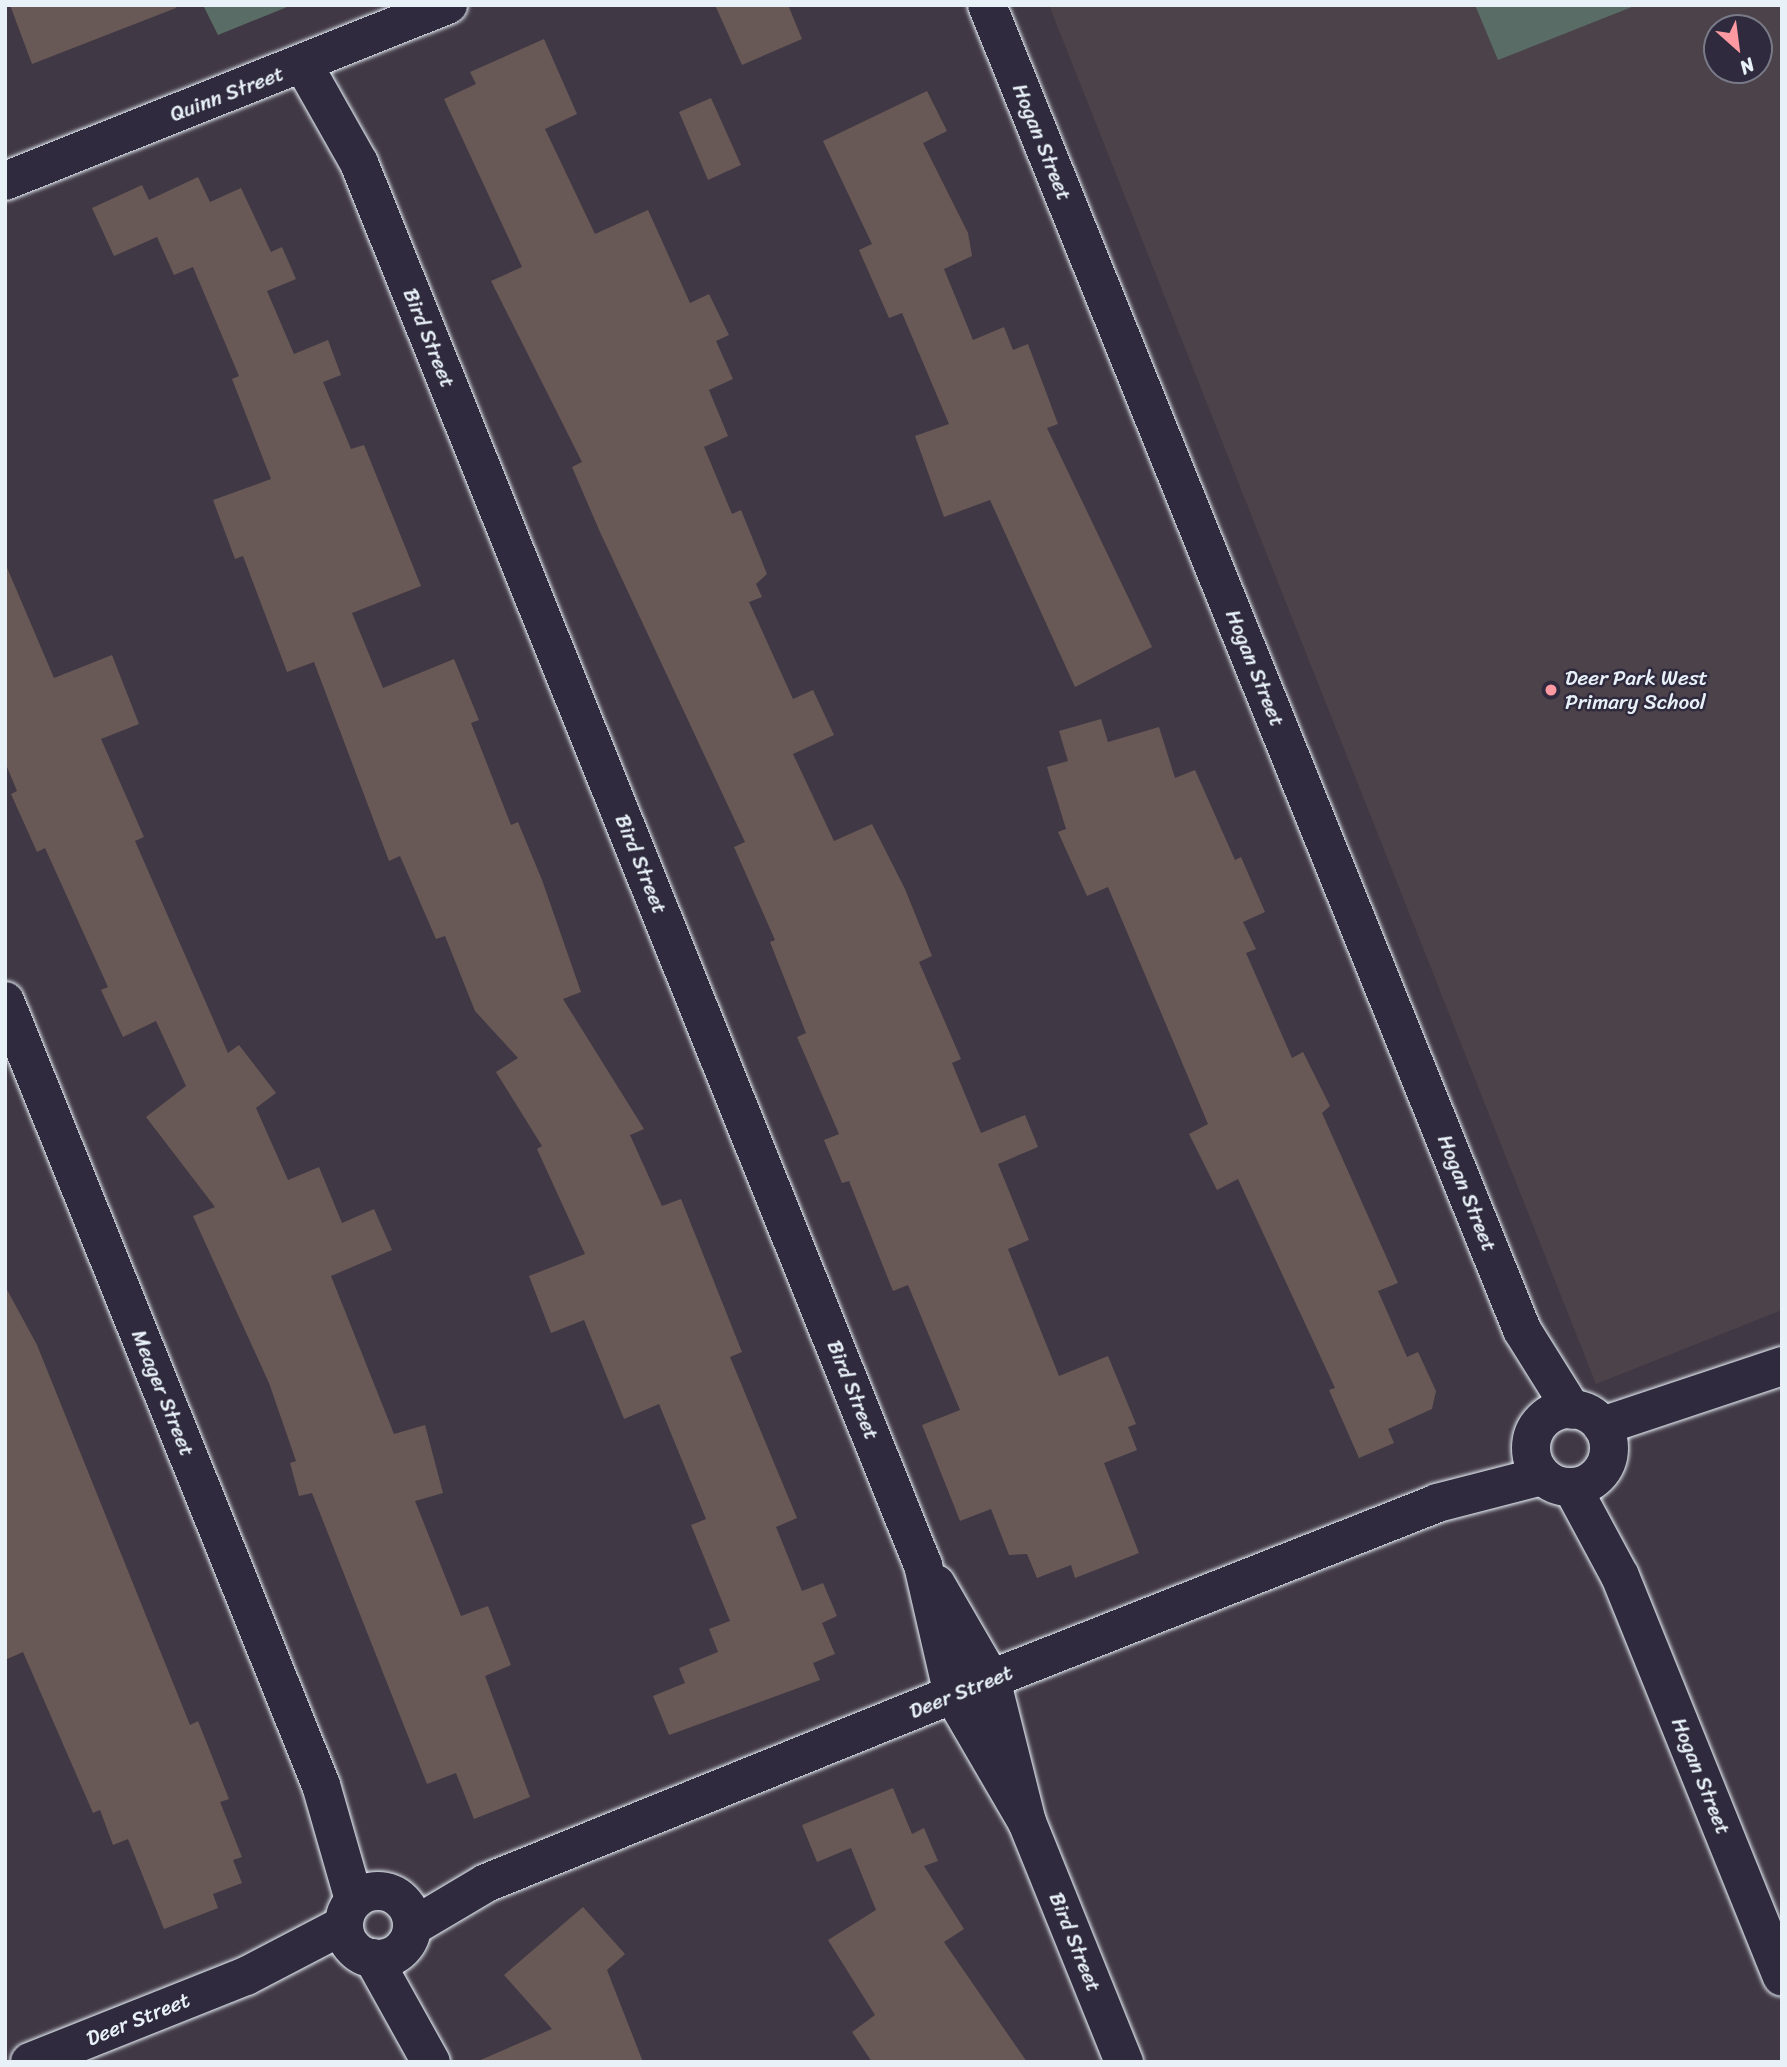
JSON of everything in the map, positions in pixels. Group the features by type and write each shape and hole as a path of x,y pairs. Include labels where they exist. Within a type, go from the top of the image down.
{"street":[{"name":"Quinn Street","path":"5,181 448,5"},
{"name":"Hogan Street","path":"987,5 1782,1977"},
{"name":"Bird Street","path":"315,59 346,95 359,163 923,1564 953,1695 1027,1822 1124,2062"},
{"name":"Meager Street","path":"5,1001 379,1925 424,2046"},
{"name":"Deer Street","path":"30,2062 1782,1366"},
{"name":"Bird Street","path":"923,1564 992,1679 1027,1822"}],"shaded area":[{"name":"Deer Park West Primary School","path":"1049,5 1782,5 1782,1310 1596,1384"}],"green space":[{"path":"203,5 292,5 218,35"},
{"path":"1475,5 1637,5 1498,60"}],"building":[{"path":"10,5 175,5 176,8 32,64"},
{"path":"715,5 788,5 802,39 742,65"},
{"path":"544,39 577,114 545,129 595,234 648,210 690,303 709,294 729,335 716,341 733,379 709,390 728,436 704,447 732,514 741,510 767,574 756,584 762,597 749,602 793,699 813,690 834,735 793,754 834,841 872,824 905,889 932,956 919,962 961,1059 952,1063 981,1133 1025,1115 1038,1147 998,1164 1029,1240 1008,1249 1059,1376 1108,1356 1136,1424 1128,1427 1137,1450 1104,1463 1139,1553 1075,1578 1071,1565 1037,1578 1027,1554 1009,1555 991,1509 960,1521 922,1425 960,1410 908,1285 893,1291 849,1181 842,1183 824,1140 839,1134 797,1037 806,1033 770,942 775,940 734,847 745,842 572,467 582,462 491,281 522,267 444,99 476,84 470,72"},
{"path":"927,91 947,131 923,143 968,233 972,256 944,269 973,340 1004,327 1013,350 1028,344 1058,424 1047,428 1152,647 1075,687 990,500 944,517 915,436 949,424 902,313 889,318 859,250 872,244 823,141"},
{"path":"711,98 741,165 708,180 679,112"},
{"path":"198,177 210,202 241,188 271,252 282,247 296,279 267,291 294,354 328,340 341,375 323,382 351,449 364,445 421,586 352,613 383,688 454,659 479,720 471,723 511,825 518,822 542,880 581,992 563,999 644,1129 630,1135 662,1206 681,1199 742,1352 730,1357 797,1518 776,1527 802,1591 823,1583 837,1616 822,1623 835,1654 813,1663 820,1680 669,1735 653,1696 685,1683 679,1668 718,1652 709,1629 730,1621 691,1525 706,1519 659,1404 624,1419 584,1320 551,1333 529,1276 585,1254 537,1149 542,1146 496,1072 518,1058 475,1011 445,936 436,939 400,856 389,861 314,662 287,672 243,556 235,559 213,500 271,479 232,379 239,376 193,267 174,275 157,237 114,256 92,208 142,185 149,200"},
{"path":"5,563 54,678 112,655 139,724 101,739 144,837 135,841 228,1053 239,1045 276,1093 256,1108 288,1180 319,1167 342,1223 374,1209 392,1250 331,1276 394,1434 425,1425 443,1493 415,1501 461,1616 488,1606 511,1665 485,1676 530,1797 474,1819 456,1773 427,1784 312,1493 299,1496 290,1463 296,1461 269,1383 193,1216 215,1207 146,1117 186,1086 156,1021 123,1037 101,990 108,987 45,848 37,852 11,794 17,791 5,762"},
{"path":"1101,719 1108,742 1159,727 1175,778 1195,770 1235,860 1241,857 1265,912 1243,922 1256,949 1246,953 1292,1058 1303,1052 1330,1106 1322,1113 1398,1283 1378,1291 1407,1357 1418,1352 1436,1391 1432,1409 1388,1429 1394,1443 1359,1458 1329,1390 1335,1388 1238,1179 1217,1190 1189,1134 1208,1124 1108,887 1087,896 1058,832 1066,829 1047,767 1068,761 1059,731"},
{"path":"5,1286 37,1345 190,1725 198,1721 229,1799 220,1802 242,1857 233,1860 242,1883 213,1894 218,1908 164,1929 128,1839 113,1845 100,1810 93,1813 23,1652 5,1660"},
{"path":"893,1788 912,1834 924,1828 938,1861 924,1866 964,1929 944,1942 1027,2062 872,2062 852,2032 875,2015 828,1940 876,1910 851,1848 817,1862 802,1825"},
{"path":"583,1907 625,1954 607,1970 643,2062 476,2062 552,2029 504,1975"}],"place":[{"name":"Deer Park West Primary School","path":"1551,690"}]}
